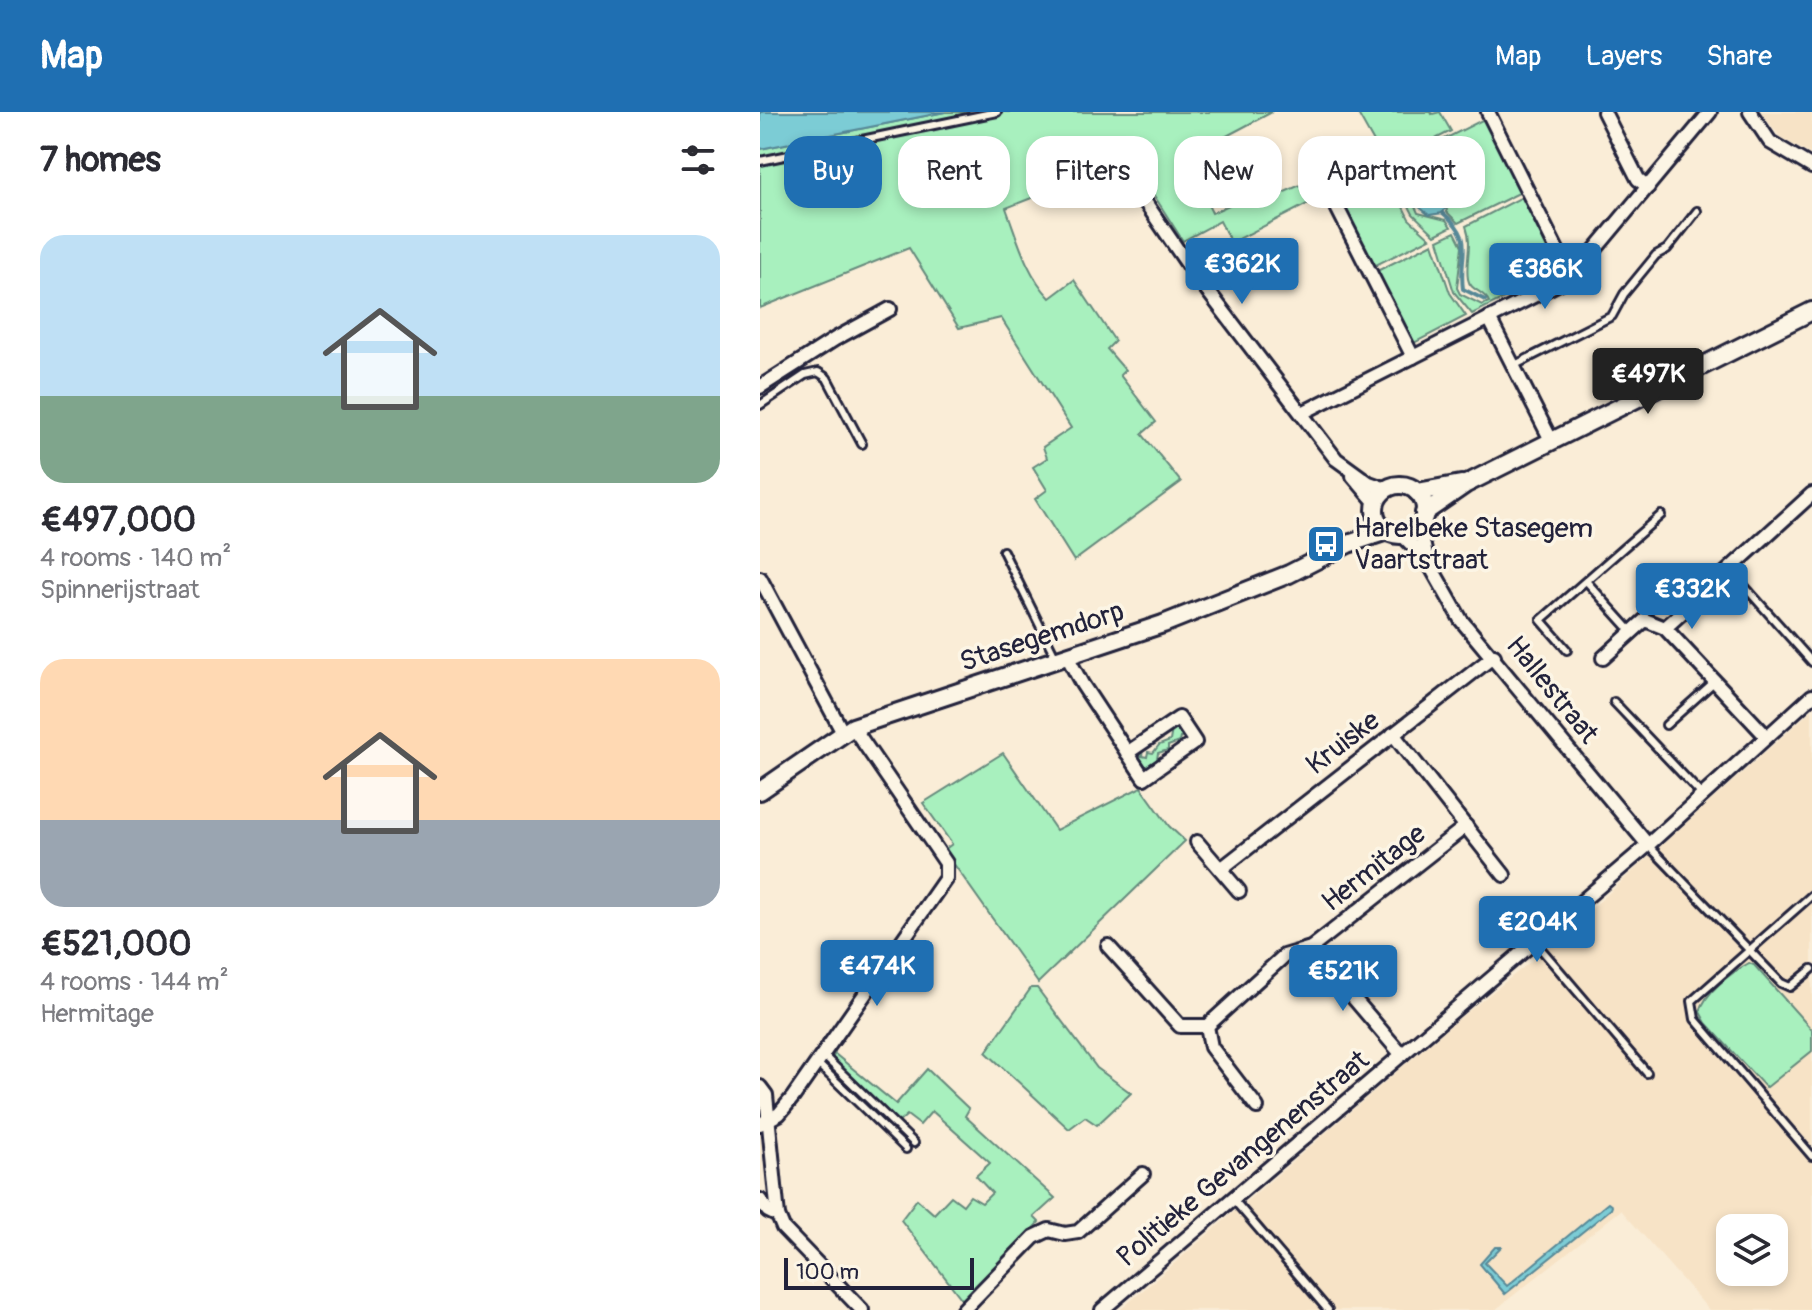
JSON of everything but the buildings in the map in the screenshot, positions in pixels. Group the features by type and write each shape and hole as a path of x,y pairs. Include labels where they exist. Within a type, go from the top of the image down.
{"street":[{"path":"1488,112 1565,266 1573,276"},
{"path":"1604,112 1638,179 1648,187"},
{"path":"1302,413 1573,276 1710,112"},
{"path":"1750,112 1770,142 1812,167"},
{"path":"1149,208 1188,265 1336,459 1369,483 1386,489 1402,485 1417,492 1466,484"},
{"path":"1337,208 1413,357"},
{"path":"760,387 835,339 890,309"},
{"path":"1349,470 1376,507 1377,518 1394,532 1408,533 1466,484 1812,311"},
{"path":"1489,318 1552,442"},
{"path":"1376,507 1386,489"},
{"path":"1417,492 1424,505 1422,519"},
{"path":"1665,628 1812,494"},
{"name":"Stasegemdorp","path":"1348,544 1376,507"},
{"name":"Hallestraat","path":"1422,519 1427,560"},
{"name":"Stasegemdorp","path":"760,791 848,730 1163,624 1289,574 1348,544 1394,532"},
{"name":"Hallestraat","path":"1394,532 1427,560 1461,620 1648,845"},
{"path":"760,578 848,730 943,857 947,869 946,878 793,1097 779,1114 764,1122"},
{"path":"1603,658 1645,620 1665,628 1766,736"},
{"name":"Kruiske","path":"1221,869 1494,656"},
{"path":"1062,658 1144,778 1195,742 1179,718 1127,753"},
{"name":"Politieke Gevangenenstraat","path":"1102,1310 1648,845 1812,696"},
{"name":"Hermitage","path":"1393,734 1504,875"},
{"name":"Hermitage","path":"1207,1026 1284,956 1311,948 1466,826"},
{"path":"1197,842 1239,891"},
{"path":"1108,946 1180,1026 1207,1026 1211,1047 1257,1107"},
{"name":"Hermitage","path":"1311,948 1402,1055"},
{"path":"760,1087 766,1095 764,1122 778,1216 783,1228 862,1310"},
{"path":"963,1310 1034,1237 1049,1230 1065,1234 1078,1232 1143,1174"},
{"path":"760,1200 768,1211 778,1216"}],"lane":[{"path":"760,161 997,112"},
{"path":"1513,366 1612,316 1624,294 1656,255 1667,249 1697,211"},
{"path":"760,405 805,375 818,372 827,378 862,444"},
{"path":"1567,650 1541,620 1661,515"},
{"path":"1003,551 1062,658"},
{"path":"1730,570 1812,662"},
{"path":"1587,582 1632,632"},
{"path":"1666,725 1714,682"},
{"path":"1614,702 1702,795"},
{"path":"1648,845 1781,983 1790,987 1812,969"},
{"path":"1812,895 1692,1001 1695,1019 1812,1156"},
{"path":"1535,942 1647,1073"},
{"path":"820,1059 914,1143"},
{"path":"820,1059 906,1149"},
{"path":"1233,1199 1328,1310"}],"shaded area":[{"path":"1761,112 1812,112 1812,155 1780,137"},
{"path":"1812,710 1812,1310 1709,1310 1621,1210 1495,1310 1120,1310 1456,1021 1549,947"}],"green space":[{"path":"945,112 1272,112 1227,136 1174,136 1174,208 1210,208 1212,213 1223,208 1282,208 1282,193 1298,186 1299,208 1231,243 1220,221 1183,241 1158,202 1158,136 1026,136 1026,200 1010,206 1010,136 898,136 898,208 1006,208 1024,256 1050,298 1074,280 1115,341 1107,349 1125,370 1120,375 1156,422 1142,434 1181,482 1074,561 1035,499 1047,490 1033,467 1047,458 1043,447 1071,428 1001,318 959,328 909,248 760,308 760,149 784,144 784,208 882,208 882,136 825,136"},
{"path":"1357,112 1440,112 1451,131 1441,136 1370,136"},
{"path":"1484,119 1521,192 1458,223 1447,208 1485,208 1485,136 1450,136"},
{"path":"1522,197 1558,271 1472,314 1454,292 1438,240 1455,232 1462,246 1457,288 1460,294 1482,305 1489,302 1469,283 1466,226"},
{"path":"1346,208 1404,208 1409,219 1430,238 1374,266"},
{"path":"1410,208 1446,220 1451,227 1435,235"},
{"path":"1433,243 1450,293 1466,316 1414,343 1377,271"},
{"path":"1180,725 1191,738 1184,746 1185,738 1168,746 1168,750 1158,753 1156,766 1146,768 1141,763 1139,752 1143,748 1142,756 1147,757 1148,752 1153,753 1159,745 1170,741 1172,729"},
{"path":"1003,753 1056,830 1141,787 1169,826 1185,841 1038,983 944,850 952,844 923,803"},
{"path":"1749,963 1812,1030 1812,1051 1766,1088 1706,1023 1700,1012 1713,990"},
{"path":"1031,988 1037,988 1097,1068 1131,1093 1097,1125 1085,1117 1069,1129 986,1052"},
{"path":"835,1054 896,1104 927,1069 969,1109 965,1116 1055,1198 1034,1217 1039,1222 964,1302 901,1220 917,1199 934,1214 951,1196 963,1205 970,1196 982,1203 992,1193 976,1176 990,1163 932,1111 920,1125 907,1115 898,1123 831,1059"}],"water":[{"path":"760,112 945,112 825,136 784,136 784,144 760,149"},
{"path":"1420,208 1446,208 1443,213 1429,215"},
{"path":"1608,1203 1611,1209 1505,1294 1480,1264 1495,1247 1501,1247 1485,1263 1507,1286"}],"waterway":[{"path":"1443,213 1460,231 1463,240 1463,289 1485,300"}],"place":[{"name":"Harelbeke Stasegem Vaartstraat","path":"1326,544"}]}
